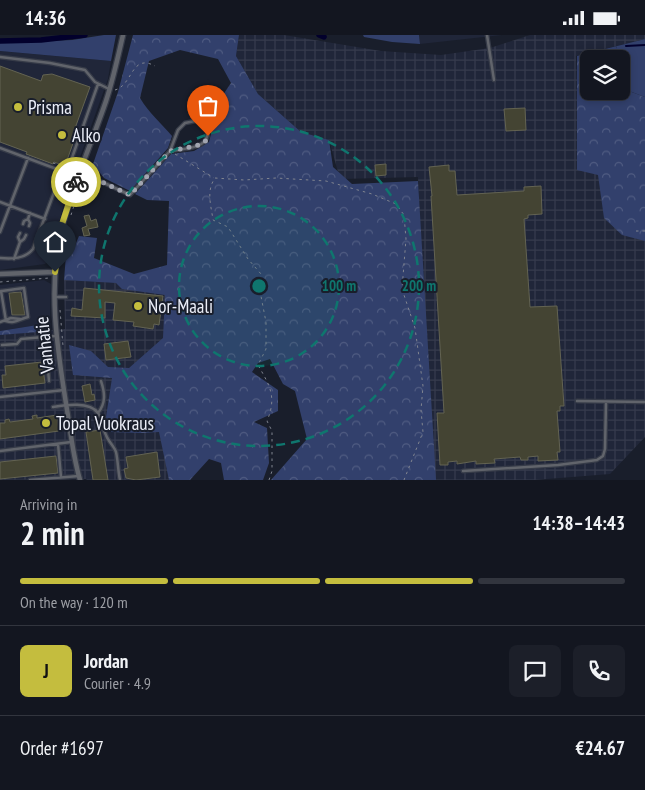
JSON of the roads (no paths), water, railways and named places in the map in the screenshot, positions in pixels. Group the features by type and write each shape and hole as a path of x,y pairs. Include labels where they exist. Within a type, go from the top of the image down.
{"street":[{"name":"Vanhatie","path":"79,478 64,390 58,336 55,272 62,224 79,173 111,90 123,35"},
{"path":"0,274 55,272"}],"lane":[{"path":"487,35 494,80"},
{"path":"0,57 50,63 85,70 95,82 111,90"},
{"path":"67,172 98,84"},
{"path":"0,148 62,171 85,174 130,195 170,151 178,130 185,123 200,120 206,123 208,136 205,142 196,146 170,151"},
{"path":"0,232 28,158"},
{"path":"0,258 14,259 30,253 45,219 62,171"},
{"path":"0,203 45,219"},
{"path":"29,226 28,219 30,213"},
{"path":"23,223 28,219"},
{"path":"20,233 18,237 20,242"},
{"path":"14,259 20,242 26,235"},
{"path":"0,322 12,323 28,317 24,288 1,291 6,321"},
{"path":"57,297 66,297"},
{"path":"2,345 17,344 21,339 58,336"},
{"path":"49,381 46,347 50,337"},
{"path":"98,413 103,407 104,400 100,381"},
{"path":"0,397 64,390"},
{"path":"577,401 645,402"},
{"path":"462,471 558,465 597,460 603,456 605,449 606,401"},
{"path":"53,407 66,405 90,406 98,413 105,435 116,451 120,480"},
{"path":"0,451 72,441"},
{"path":"58,443 61,477"},
{"path":"30,480 61,477 79,478"}],"waterway":[{"path":"0,41 41,40 85,35"},
{"path":"319,35 324,37"},
{"path":"626,46 645,45"}],"place":[{"name":"Prisma","path":"18,107"},
{"name":"Alko","path":"62,135"},
{"name":"Nor-Maali","path":"138,306"},
{"name":"Topal Vuokraus","path":"46,423"}]}
